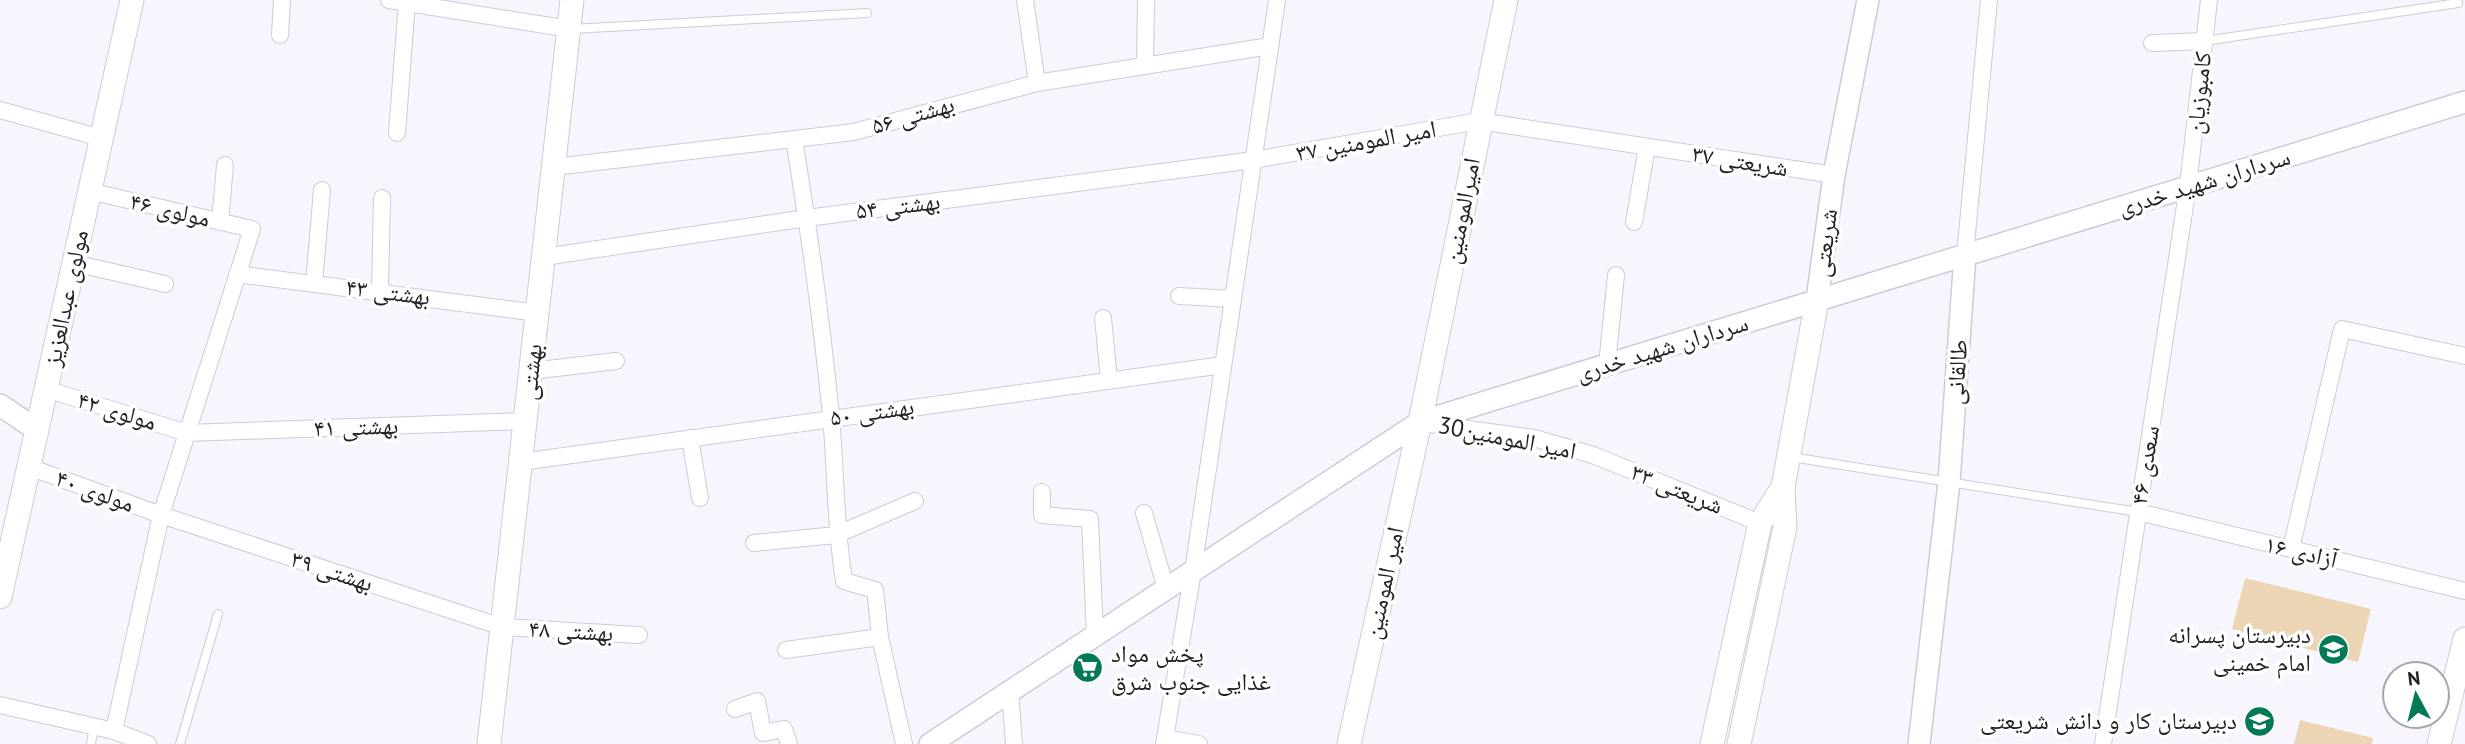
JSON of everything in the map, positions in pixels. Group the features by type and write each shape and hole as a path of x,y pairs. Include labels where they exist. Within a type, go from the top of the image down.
{"main road":[{"name":"مولوی عبدالعزیز","path":"0,597 132,0"},
{"name":"بهشتی","path":"489,744 572,0"},
{"name":"امیرالمومنین","path":"1420,422 1479,121 1506,0"},
{"name":"شریعتی","path":"1739,744 1785,527 1783,487 1817,300"},
{"name":"امیر المومنین","path":"1349,744 1420,422"},
{"name":"شریعتی","path":"1712,744 1760,523 1783,487"},
{"path":"2439,744 2465,639"}],"street":[{"path":"280,35 282,0"},
{"path":"389,0 569,29"},
{"path":"1026,0 1037,83"},
{"path":"1144,65 1146,0"},
{"path":"1199,744 1164,741 1193,571 1277,0"},
{"name":"شریعتی","path":"1817,300 1834,175 1868,0"},
{"name":"طالقانی","path":"1919,744 1949,482 1965,255 1989,0"},
{"name":"کامبوزیان","path":"2188,186 2209,0"},
{"path":"397,132 407,2"},
{"path":"2152,43 2204,41"},
{"name":"بهشتی ۵۶","path":"554,167 854,132 1037,83 1270,46"},
{"name":"سرداران شهید خدری","path":"930,744 1420,422 2465,102"},
{"path":"0,110 101,138"},
{"name":"امیر المومنین ۳۷","path":"1254,160 1479,121 1647,147"},
{"path":"794,139 807,218 831,417 836,535 844,581 875,590 880,637 904,744"},
{"path":"1634,222 1647,147"},
{"name":"شریعتی ۳۷","path":"1647,147 1834,175"},
{"name":"بهشتی ۵۴","path":"544,257 807,218 1254,160"},
{"path":"220,222 225,164"},
{"name":"سعدی ۴۶","path":"2103,744 2188,186"},
{"path":"314,283 322,190"},
{"name":"مولوی ۴۶","path":"89,191 251,229 237,274"},
{"path":"380,290 382,198"},
{"path":"74,263 165,284"},
{"path":"114,730 161,515 237,274"},
{"name":"بهشتی ۴۳","path":"237,274 380,290 538,313"},
{"path":"1607,365 1616,275"},
{"path":"1179,296 1233,299"},
{"path":"1103,318 1109,380"},
{"path":"2291,549 2342,329 2465,356"},
{"path":"531,371 617,361"},
{"name":"بهشتی ۵۰","path":"521,462 831,417 1223,365"},
{"name":"مولوی ۴۲","path":"46,389 187,433"},
{"path":"0,405 37,430"},
{"name":"بهشتی ۴۱","path":"187,433 525,421"},
{"name":"امیر المومنین30","path":"1420,422 1534,438 1593,455"},
{"path":"690,438 699,498"},
{"name":"شریعتی ۳۳","path":"1593,455 1760,523"},
{"name":"مولوی ۴۰","path":"29,467 161,515"},
{"path":"1041,492 1042,515 1090,519 1095,636"},
{"path":"754,543 836,535 915,501"},
{"name":"آزادی ۱۶","path":"2138,512 2465,591"},
{"path":"1144,513 1166,589"},
{"name":"بهشتی ۳۹","path":"161,515 502,627"},
{"name":"بهشتی ۴۸","path":"502,627 639,635"},
{"path":"786,650 880,637"},
{"path":"1010,691 1014,744"},
{"path":"735,709 757,702 763,733 784,729 789,744"},
{"path":"0,705 114,730 148,744"}],"lane":[{"path":"2204,41 2458,3"},
{"path":"569,29 867,13"},
{"path":"1790,457 2138,512"},
{"path":"180,744 218,614"},
{"path":"91,744 94,726"}],"building":[{"path":"2245,578 2371,609 2358,662 2232,629"},
{"path":"2300,720 2373,738 2372,744 2294,744"}],"place":[{"name":"دبیرستان پسرانه امام خمینی","path":"2334,649"},
{"name":"پخش مواد غذایی جنوب شرق","path":"1088,668"},
{"name":"دبیرستان کار و دانش شریعتی","path":"2260,721"}]}
